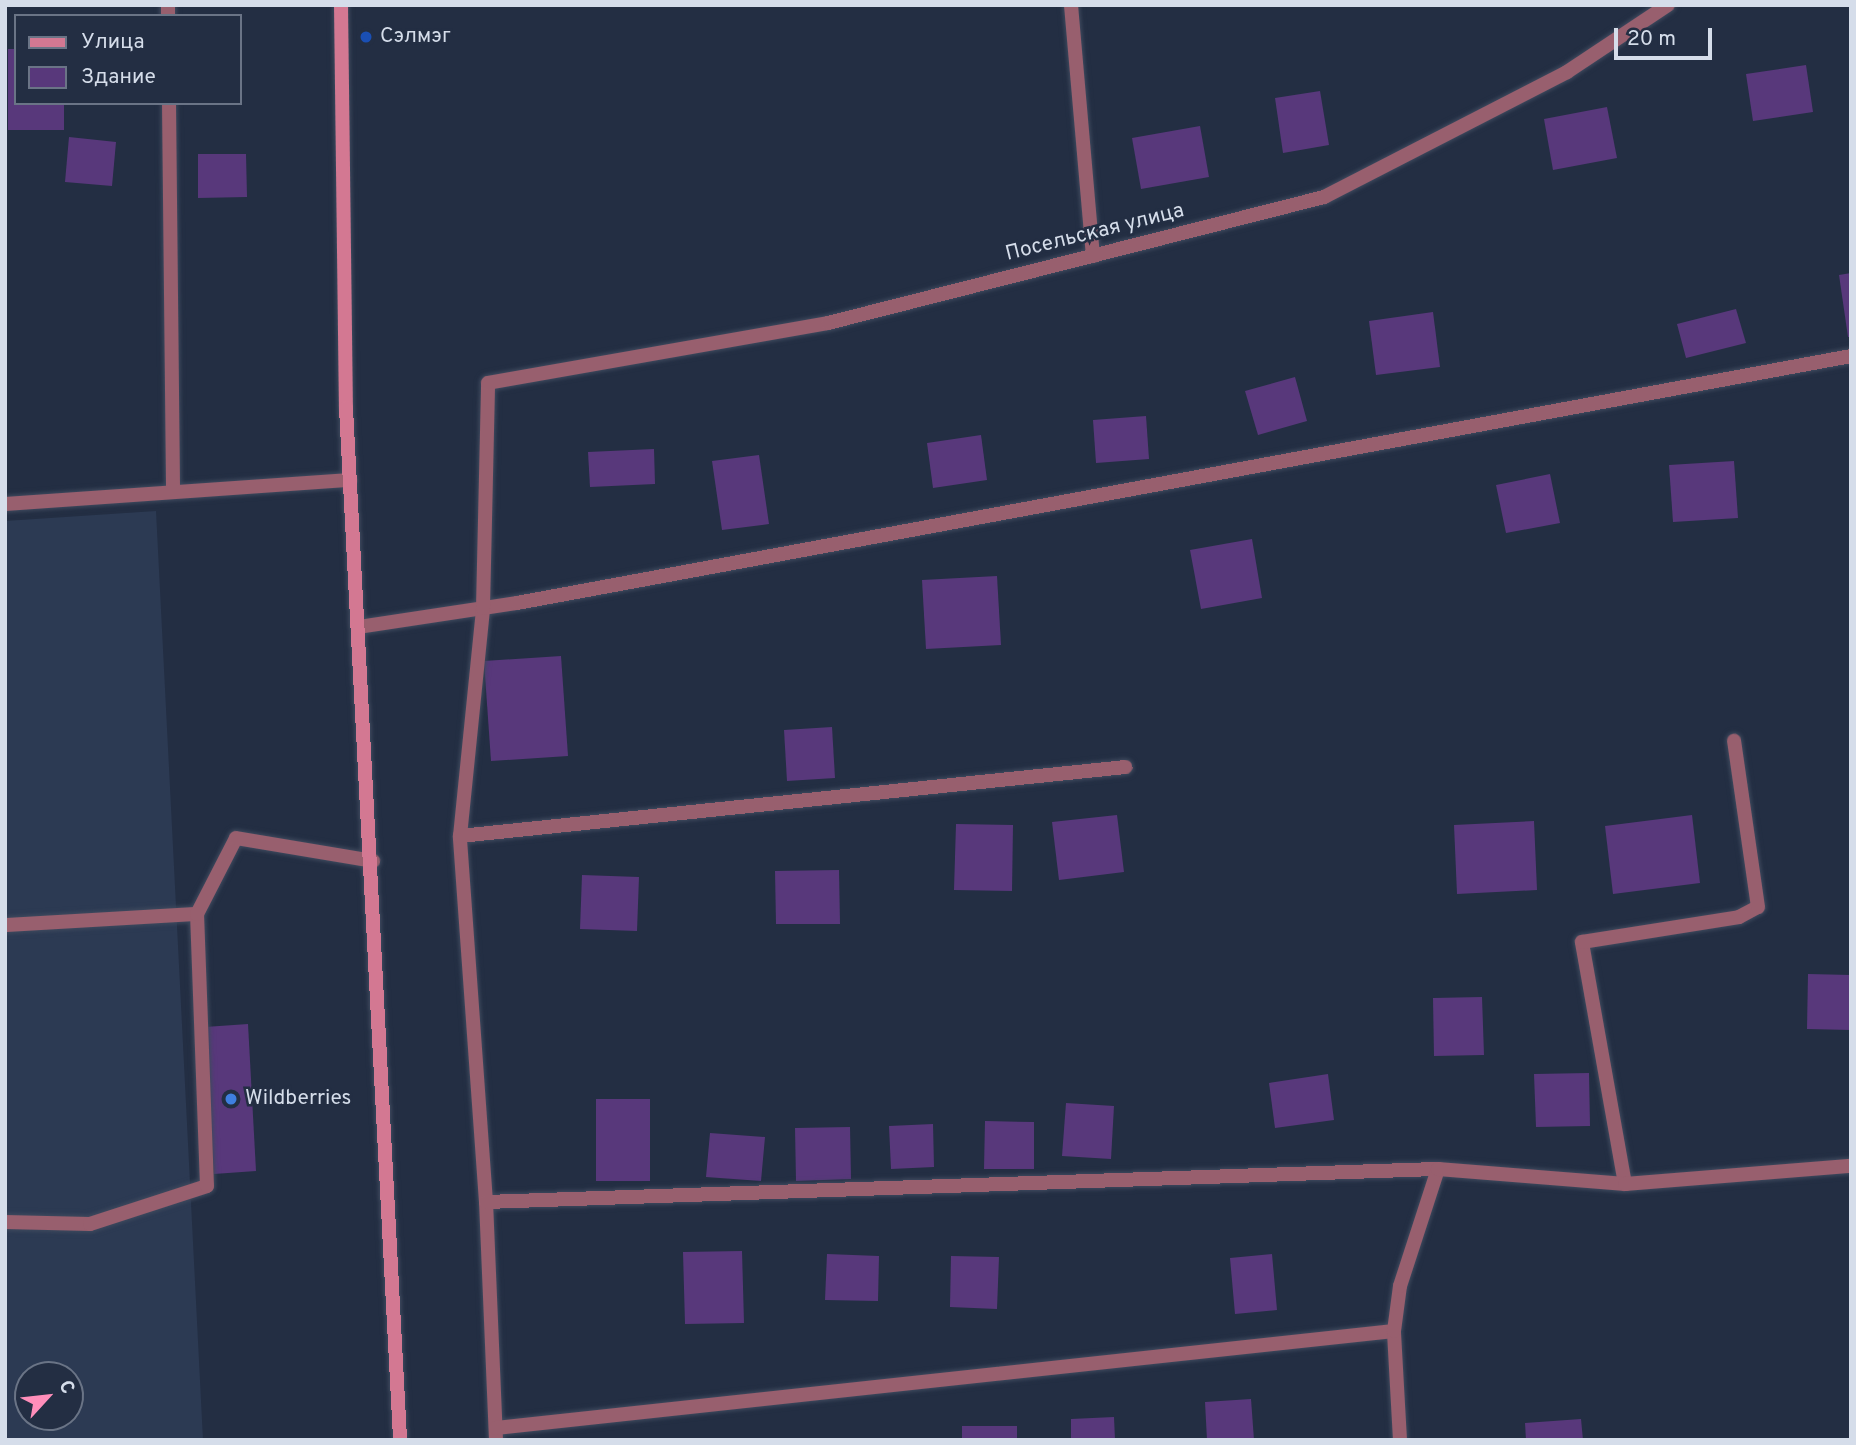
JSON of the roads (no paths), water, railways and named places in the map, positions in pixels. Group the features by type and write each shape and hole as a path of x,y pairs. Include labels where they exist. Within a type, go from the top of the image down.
{"main road":[{"path":"341,5 350,480 373,860 400,1440"}],"street":[{"path":"1071,5 1093,256"},
{"name":"Посельская улица","path":"483,608 488,383 828,323 1324,197 1567,72 1668,5"},
{"path":"169,105 173,489"},
{"path":"358,627 483,608 1851,356"},
{"path":"5,504 173,489 350,480"},
{"path":"483,608 460,836 486,1202 496,1434 1394,1331"},
{"path":"1625,1184 1582,942 1739,917 1758,907 1734,741"},
{"path":"460,836 1125,767"},
{"path":"5,1222 90,1224 207,1186 197,915 236,838 373,860"},
{"path":"5,925 197,915"},
{"path":"486,1202 1438,1169 1625,1184 1851,1166"},
{"path":"1401,1440 1394,1331 1400,1286 1438,1169"}],"place":[{"name":"Сэлмэг","path":"366,37"},
{"name":"Wildberries","path":"231,1099"}]}
